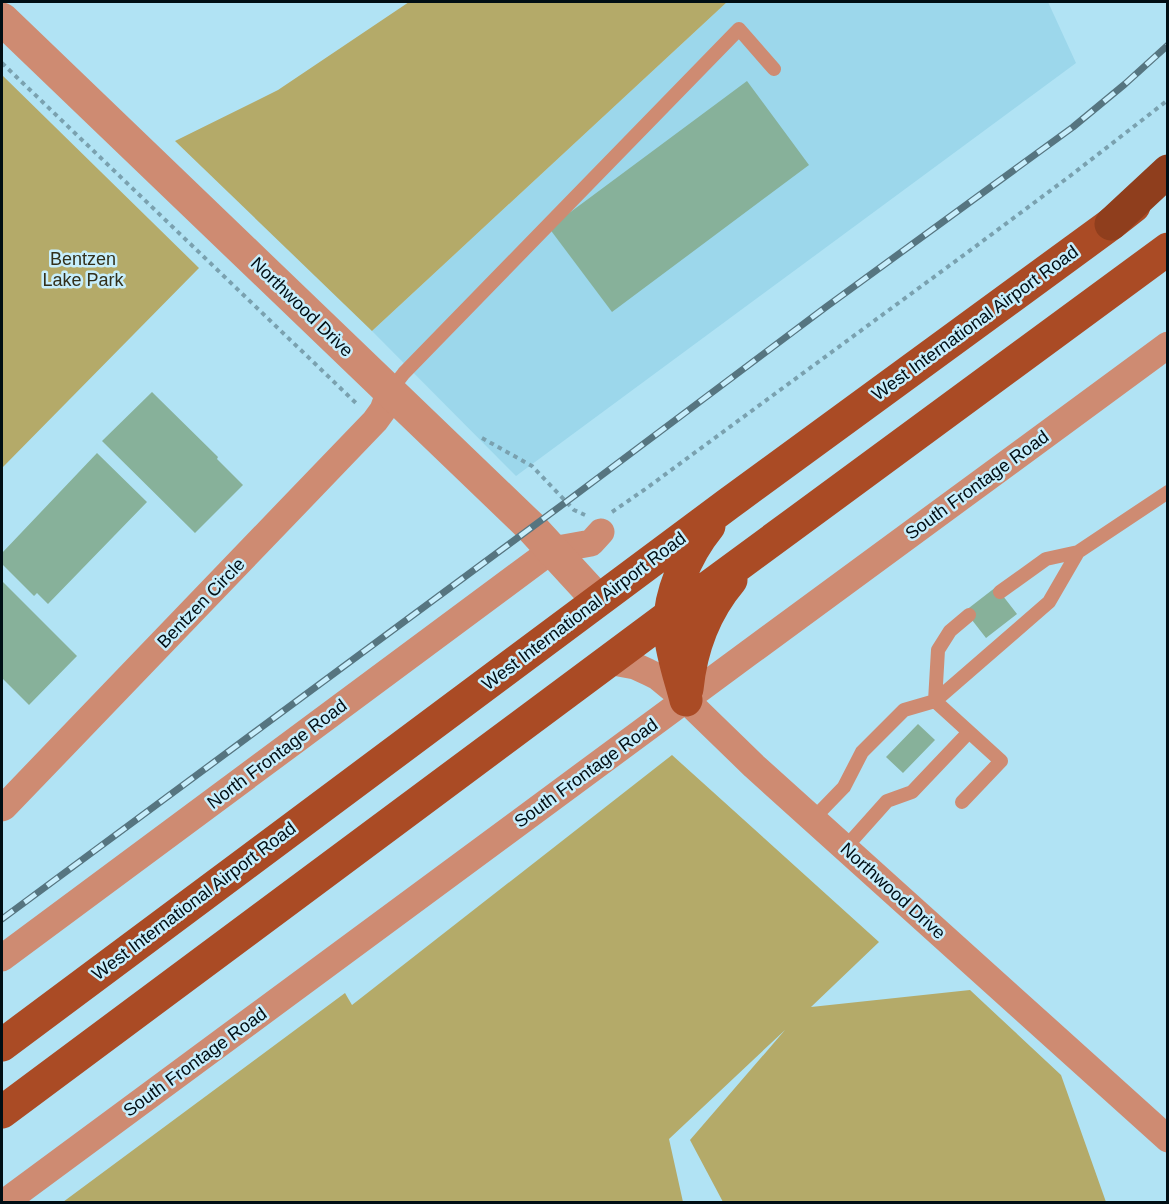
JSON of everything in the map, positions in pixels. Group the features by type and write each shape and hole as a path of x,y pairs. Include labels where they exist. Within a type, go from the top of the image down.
{"highway":[{"path":"1111,224 1167,171"}],"main road":[{"name":"West International Airport Road","path":"2,1046 598,600 1111,224 1167,178"},
{"path":"2,1112 1167,249"},
{"path":"686,699 673,651 669,616 676,588 687,560 702,534 728,504"},
{"path":"686,699 692,653 709,612 735,575 773,540"}],"street":[{"name":"Northwood Drive","path":"2,19 531,527 598,600"},
{"name":"South Frontage Road","path":"5,1203 1167,345"},
{"name":"Bentzen Circle","path":"2,808 375,422 383,410 390,391"},
{"path":"552,550 591,543 600,521"},
{"name":"North Frontage Road","path":"2,958 552,550"},
{"name":"Northwood Drive","path":"608,661 635,666 648,672 686,699 732,746 1167,1139"}],"lane":[{"path":"390,391 404,373 739,29 774,69"},
{"path":"1000,592 1046,559 1078,552 1167,492"},
{"path":"813,819 844,787 862,752 904,710 935,701 1049,602 1078,552"},
{"path":"935,701 938,650 950,631 969,615"},
{"path":"935,701 1001,761 962,802"},
{"path":"845,848 887,801 912,792 969,732"}],"path":[{"path":"2,63 375,422"},
{"path":"472,433 532,466 574,510 600,521 972,249 1167,100"}],"shaded area":[{"path":"727,2 1048,2 1076,63 516,476 372,331"}],"green space":[{"path":"409,2 727,2 372,331 175,141 278,90"},
{"name":"Bentzen Lake Park","path":"2,75 199,268 2,468"},
{"path":"672,755 879,942 811,1007 970,990 1061,1075 1106,1202 723,1202 690,1140 785,1030 669,1139 683,1202 63,1202 345,993 352,1005"}],"building":[{"path":"747,81 809,165 612,312 549,228"},
{"path":"152,392 243,485 195,533 102,441"},
{"path":"97,453 147,502 48,604 37,593 34,596 2,564 2,553"},
{"path":"2,581 77,656 29,705 2,678"},
{"path":"996,587 1017,614 986,638 965,611"},
{"path":"918,724 935,740 903,773 886,757"}],"railway":[{"path":"2,919 826,307 1073,127 1168,45"}]}
